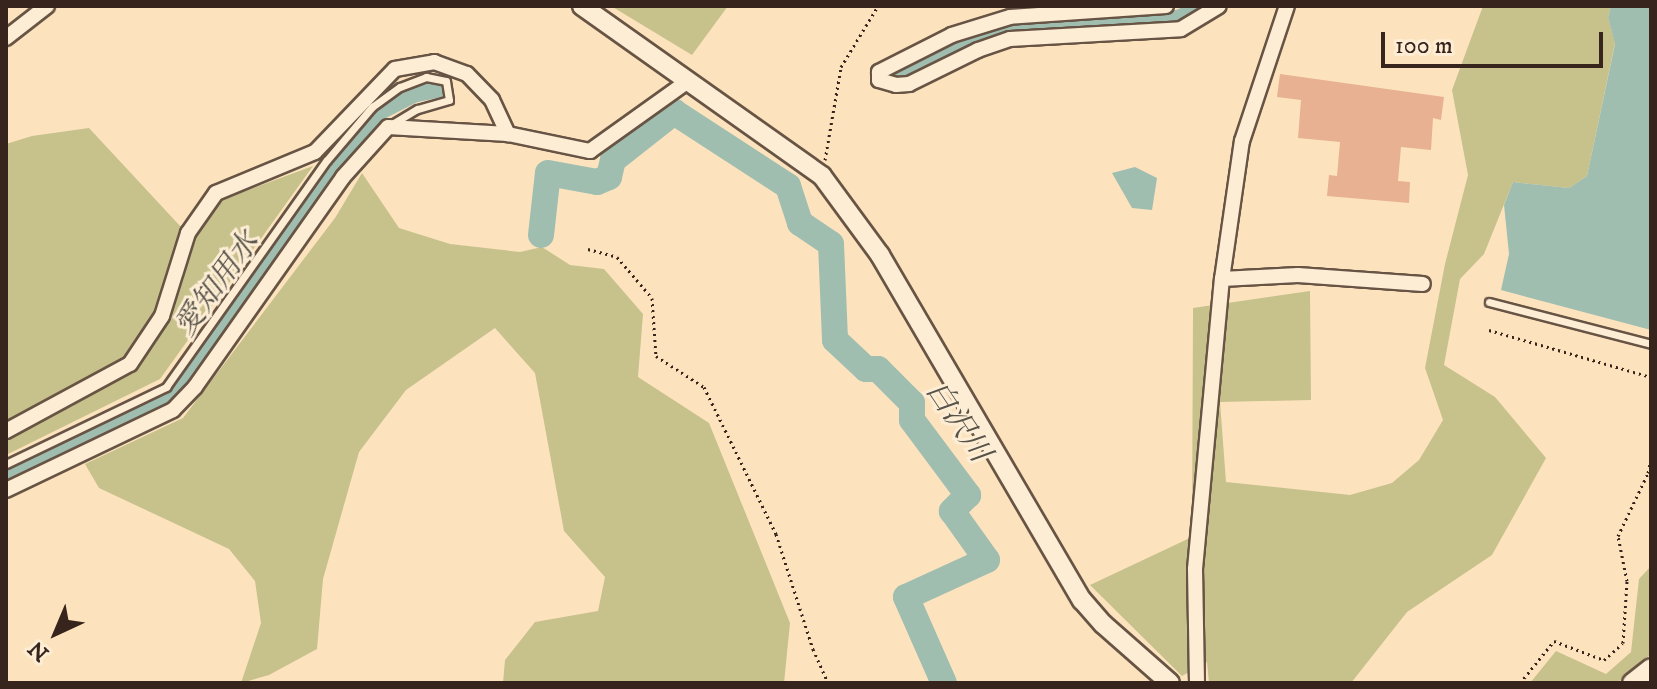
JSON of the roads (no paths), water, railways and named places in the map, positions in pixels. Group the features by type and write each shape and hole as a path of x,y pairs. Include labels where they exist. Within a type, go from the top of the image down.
{"street":[{"path":"6,38 47,6"},
{"path":"582,6 822,176 880,255 1082,600 1103,624 1170,683"},
{"path":"1166,6 1010,17 952,35 879,72 879,80 909,84 978,50 1010,39 1181,29 1219,6"},
{"path":"1197,683 1195,569 1222,279 1242,141 1287,6"},
{"path":"6,431 26,417 130,364 162,316 188,233 216,193 315,152 395,69 434,62 467,74 492,100 508,134"},
{"path":"6,490 173,410 195,387 343,177 388,127 508,134 590,151 688,81"},
{"path":"1222,279 1298,275 1423,284"},
{"path":"1632,683 1651,668"}],"lane":[{"path":"6,464 166,387 327,160 372,107 400,87 426,77 446,81 449,100 417,109 388,127"},
{"path":"1489,302 1651,344"}],"waterway":[{"name":"愛知用水","path":"883,76 910,72 1001,31 1045,25 1178,18 1204,6"},
{"name":"愛知用水","path":"6,478 174,394 378,113 413,95 442,89"},
{"name":"白沢川","path":"541,235 548,173 597,182 609,177 613,160 674,112 788,186 800,223 831,244 835,340 866,369 878,369 912,403 912,420 968,495 952,511 987,560 906,597 944,683"}]}
